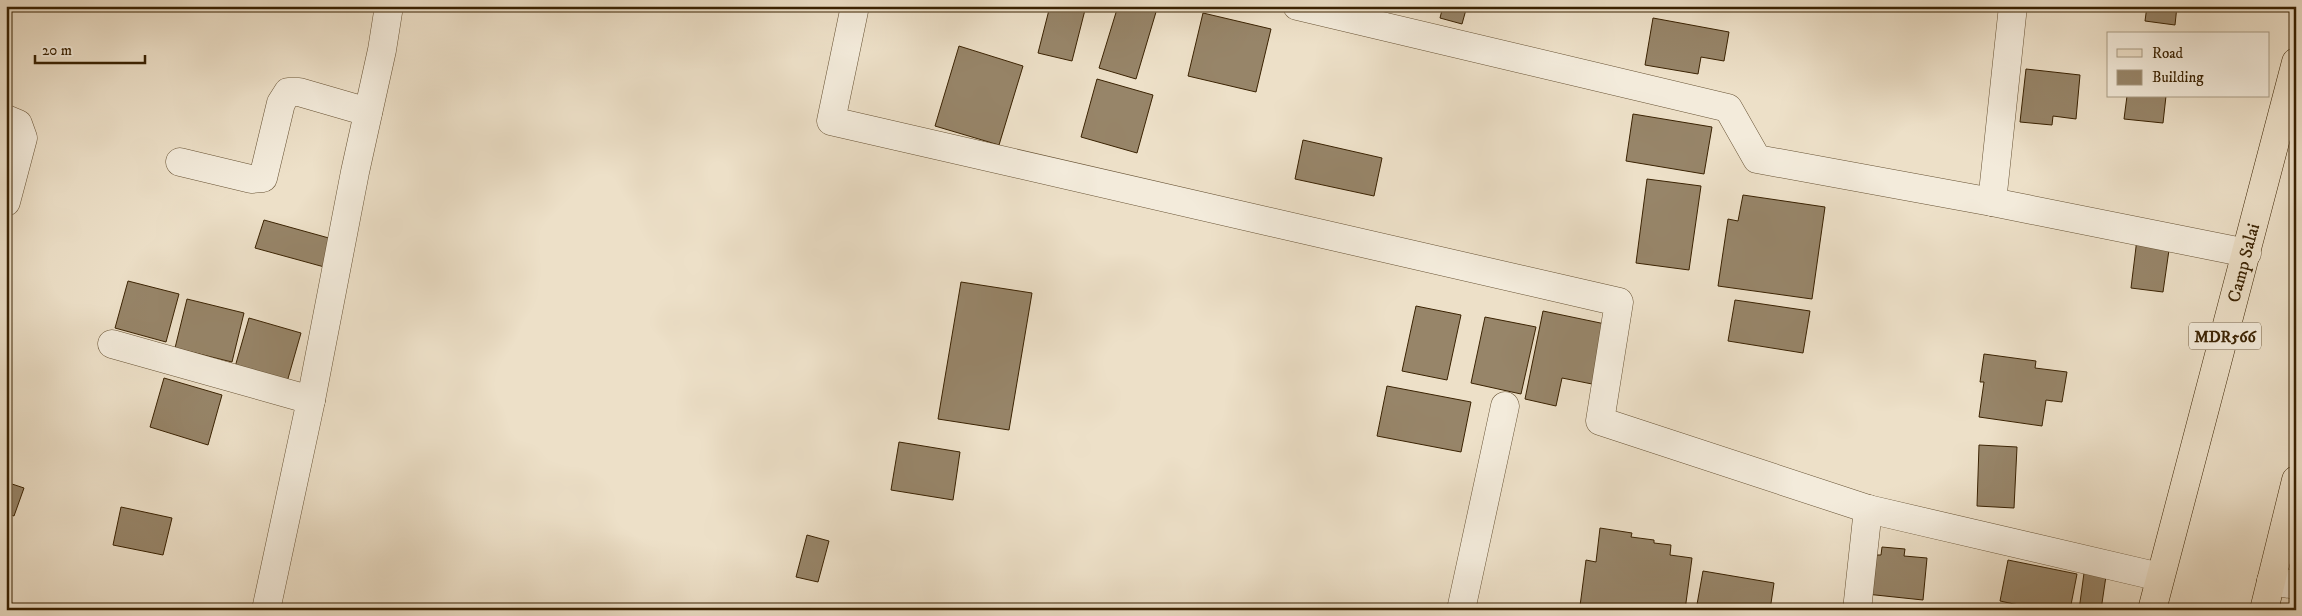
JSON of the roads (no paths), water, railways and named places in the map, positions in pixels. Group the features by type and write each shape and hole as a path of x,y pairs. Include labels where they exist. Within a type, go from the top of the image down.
{"main road":[{"name":"Camp Salai","path":"2152,610 2296,62"},
{"path":"2264,610 2283,583 2296,480"}],"street":[{"path":"266,610 311,400 389,6"},
{"path":"855,6 831,121 1618,302 1600,421 1868,509 2160,577"},
{"path":"1297,6 1728,108 1757,159 1992,202 2247,254"},
{"path":"1992,202 2013,6"},
{"path":"180,162 251,179 263,178 281,103 288,92 300,92 368,112"},
{"path":"6,118 18,124 23,138 6,202"},
{"path":"112,344 311,400"},
{"path":"1461,610 1505,406"},
{"path":"1857,610 1868,509"}]}
